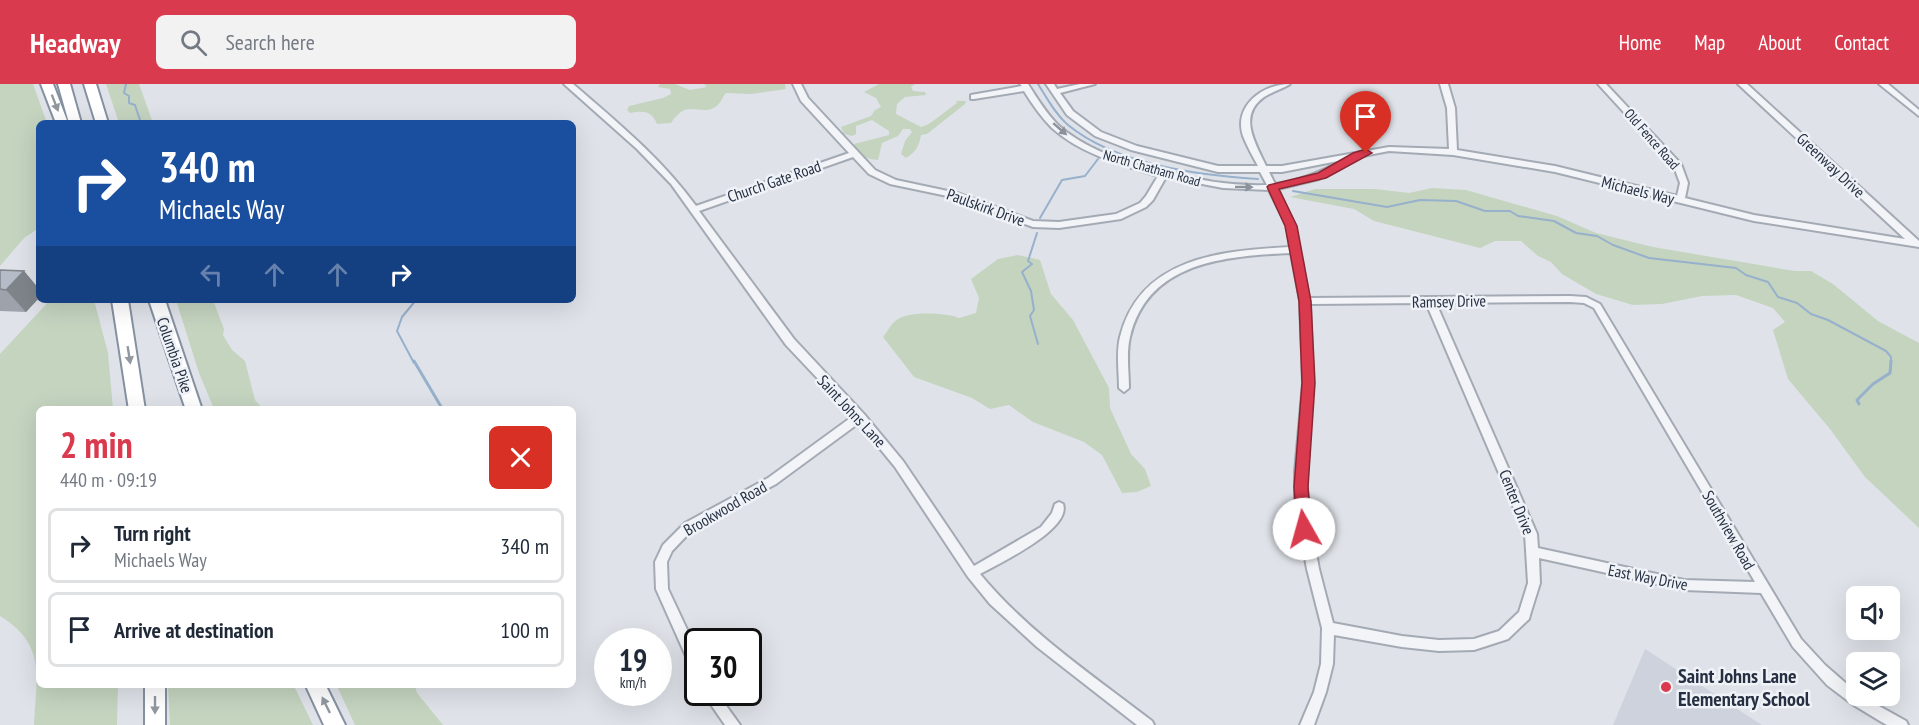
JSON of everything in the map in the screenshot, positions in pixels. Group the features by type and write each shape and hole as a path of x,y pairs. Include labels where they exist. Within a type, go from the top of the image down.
{"highway":[{"path":"47,84 61,120"},
{"path":"64,84 74,120"},
{"path":"90,84 101,120"},
{"path":"120,303 136,406"},
{"name":"Columbia Pike","path":"158,303 193,406"},
{"path":"155,688 155,725"},
{"path":"317,688 335,725"}],"street":[{"name":"Saint Johns Lane","path":"568,84 659,165 695,209 790,342 860,417 899,464 972,573 994,600 1041,643 1148,725"},
{"name":"Paulskirk Drive","path":"797,84 804,99 872,172 893,182 944,191 1019,220 1045,225 1101,220 1132,212 1150,198 1164,173"},
{"name":"North Chatham Road","path":"1050,84 1078,121 1115,142 1218,169 1264,171"},
{"path":"1055,92 1091,84"},
{"path":"1286,84 1257,99 1249,106 1245,115 1248,135 1291,226 1305,301 1308,383 1301,503 1312,569 1328,628 1327,664 1320,692 1307,725"},
{"path":"1444,84 1451,108 1453,153"},
{"name":"Old Fence Road","path":"1602,84 1678,166 1684,183 1680,200"},
{"name":"Greenway Drive","path":"1742,84 1918,245"},
{"path":"1883,84 1919,114"},
{"name":"North Chatham Road","path":"1025,86 1049,119 1069,137 1101,154 1164,173 1218,185 1273,187"},
{"path":"974,97 1025,86"},
{"name":"Michaels Way","path":"1264,171 1406,148 1453,153 1555,168 1754,218 1918,245"},
{"name":"Church Gate Road","path":"695,209 853,154"},
{"name":"Michaels Way","path":"1273,187 1322,175 1357,155"},
{"path":"1124,388 1124,349 1131,320 1149,291 1162,280 1174,271 1217,256 1294,250"},
{"name":"Ramsey Drive","path":"1305,301 1570,299 1592,303"},
{"name":"Center Drive","path":"1328,628 1435,646 1479,645 1498,639 1514,629 1529,604 1535,552 1531,534 1430,301"},
{"name":"Southview Road","path":"1592,303 1606,318 1797,643 1827,677 1852,698 1901,725"},
{"name":"Brookwood Road","path":"684,637 662,589 661,562 667,548 689,526 772,481 860,417"},
{"path":"972,573 1045,530 1058,515 1059,507"},
{"name":"East Way Drive","path":"1535,552 1684,585 1763,588"},
{"path":"719,706 733,725"}],"shaded area":[{"name":"Saint Johns Lane Elementary School","path":"1645,649 1762,725 1613,725"}],"green space":[{"path":"0,84 33,84 46,120 36,120 36,230 24,238 0,266"},
{"path":"106,84 139,84 152,120 118,120"},
{"path":"660,84 675,84 690,90 707,87 704,84 785,84 786,89 751,94 726,93 718,105 712,109 683,111 671,123 657,124 649,114 630,113 627,110 629,106 671,94 670,89 658,87"},
{"path":"879,84 915,84 911,87 913,91 925,92 926,95 905,97 897,104 896,114 921,127 929,124 957,103 956,101 966,101 927,134 921,135 916,148 906,158 901,154 905,141 912,132 910,129 903,129 898,136 882,143 878,160 869,159 860,154 854,144 889,135 889,131 872,120 856,126 856,134 852,136 844,134 841,127 871,116 881,107 876,98 864,92"},
{"path":"1432,188 1466,190 1557,216 1596,233 1653,247 1795,271 1811,271 1833,284 1878,321 1919,343 1919,528 1865,477 1830,429 1788,379 1773,330 1785,322 1773,308 1736,295 1702,296 1662,304 1633,305 1596,294 1562,274 1551,262 1538,256 1521,241 1495,241 1480,248 1374,221 1354,209 1290,197 1315,189 1375,189 1409,193"},
{"path":"1018,255 1040,260 1051,294 1073,320 1109,388 1110,408 1131,454 1145,469 1151,486 1137,492 1122,493 1102,455 1084,442 1033,422 1009,405 990,409 972,398 914,377 883,337 894,322 904,316 928,314 959,318 976,313 979,298 971,279 998,259"},
{"path":"47,303 95,303 108,353 113,406 36,406 36,670 32,651 25,639 15,627 0,616 0,354"},
{"path":"177,303 214,303 224,329 223,335 232,350 245,361 255,400 260,406 213,406 199,373"},
{"path":"36,688 118,688 117,725 34,725"},
{"path":"168,688 295,688 313,725 170,725"},
{"path":"338,688 416,688 417,693 443,725 355,725"}],"building":[{"path":"0,270 24,271 6,290 0,289"}],"waterway":[{"path":"126,84 124,93 129,96 129,103 135,105 140,120"},
{"path":"1038,84 1063,121 1088,139 1110,150 1134,159 1184,171 1258,179"},
{"path":"1040,218 1062,180 1085,176 1098,159"},
{"path":"1293,191 1387,207 1420,200 1456,201 1485,211 1510,211 1518,216 1554,221 1576,233 1597,236 1613,245 1649,258 1736,268 1746,275 1768,282 1778,297 1797,303 1811,314 1828,320 1886,351 1891,361"},
{"path":"1037,233 1028,261 1032,264 1022,272 1031,291 1034,310 1030,316 1038,344"},
{"path":"414,303 402,317 397,331 414,363"},
{"path":"414,361 441,406"},
{"path":"1859,404 1857,400 1873,384 1890,373 1891,361"}],"place":[{"name":"Saint Johns Lane Elementary School","path":"1666,687"}],"route":[{"path":"1304,529 1301,472 1308,383 1305,301 1291,226 1273,187 1322,175 1357,155 1366,153"}]}
